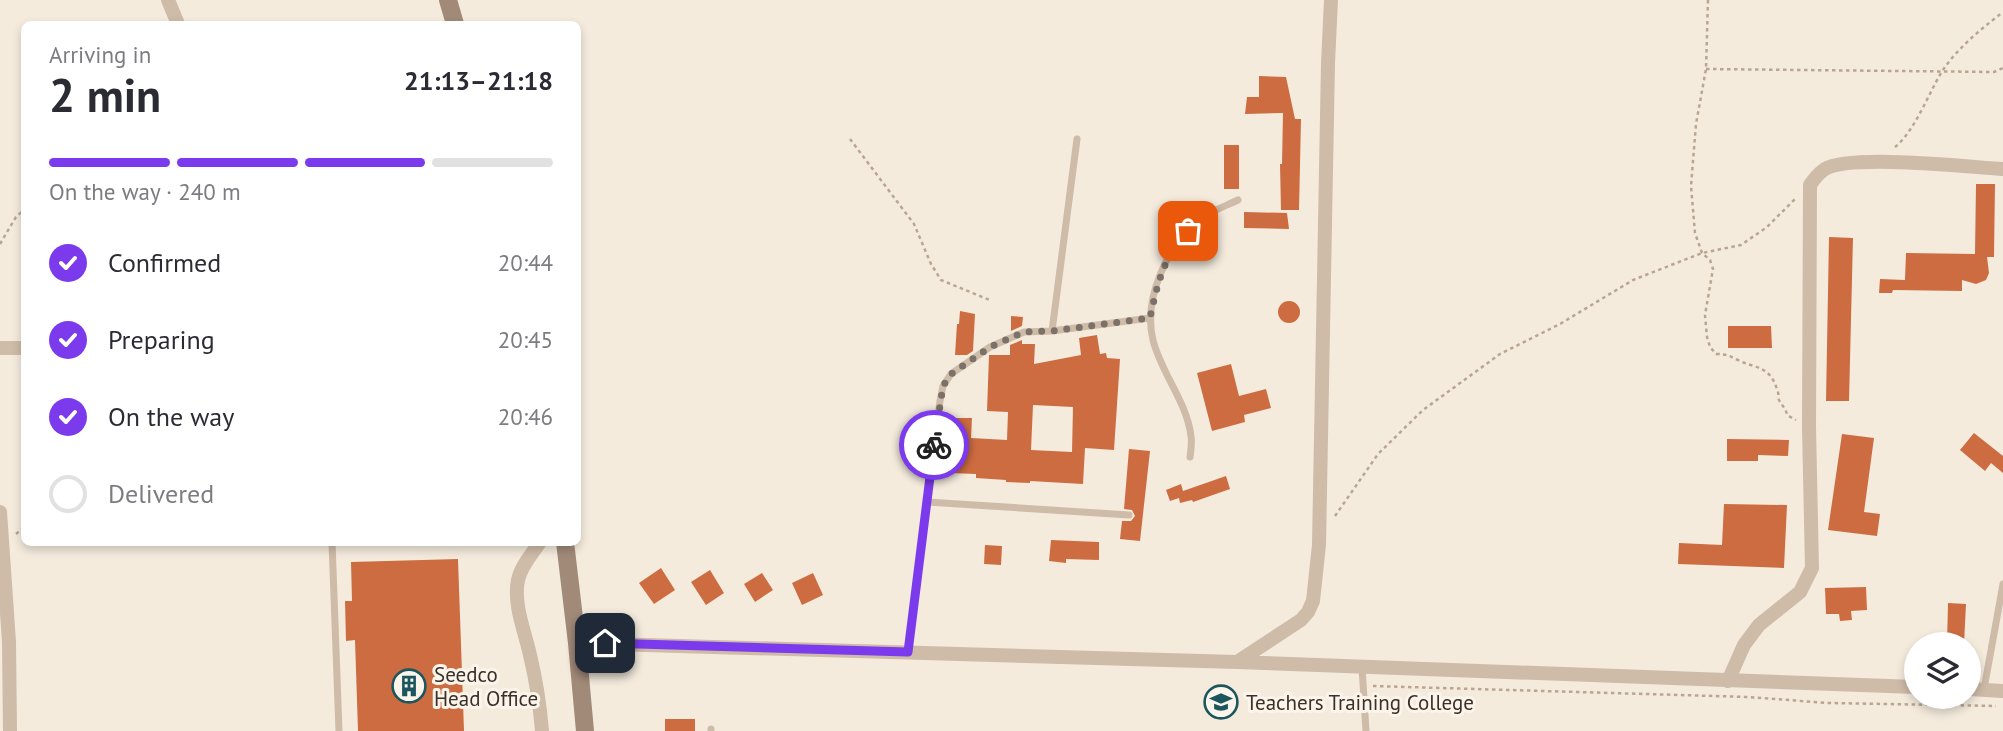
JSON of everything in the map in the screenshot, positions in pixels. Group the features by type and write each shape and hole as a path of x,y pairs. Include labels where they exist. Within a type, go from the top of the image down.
{"main road":[{"path":"448,0 454,21"},
{"path":"565,546 585,731"}],"street":[{"path":"168,0 177,21"},
{"path":"1237,662 1301,620 1313,601 1319,545 1331,0"},
{"path":"1728,681 1744,645 1759,625 1800,592 1812,568 1809,427 1810,185 1825,169 1868,162 2003,169"},
{"path":"0,348 21,348"},
{"path":"0,512 9,642 5,693 10,731"},
{"path":"537,546 523,567 517,592 542,731"},
{"path":"577,643 1237,662 1904,687"},
{"path":"1981,690 2003,691"}],"lane":[{"path":"1052,331 1077,139"},
{"path":"1190,457 1191,436 1187,419 1153,341 1150,318 1158,277 1176,243 1201,219 1238,200"},
{"path":"908,652 940,401 943,386 951,374 990,347 1024,332 1150,318"},
{"path":"927,502 1129,515"},
{"path":"332,546 338,731"},
{"path":"1981,670 2003,584"},
{"path":"1362,667 1366,731"}],"path":[{"path":"1708,0 1706,69 1696,124 1691,186 1695,233 1702,253 1710,260 1713,269 1706,315 1710,347 1716,355 1729,354 1738,361 1764,369 1771,376 1787,415 1809,427"},
{"path":"1868,162 1900,143 1943,71 1966,41 2003,12"},
{"path":"1706,69 1994,72 2003,68"},
{"path":"850,139 915,224 941,281 992,301"},
{"path":"1319,545 1329,524 1378,454 1436,399 1500,355 1560,324 1633,280 1702,253 1741,245 1751,240 1810,185"},
{"path":"0,244 21,213"},
{"path":"1362,685 1748,696 1828,703 2003,706"}],"building":[{"path":"1259,76 1286,77 1295,119 1301,119 1299,210 1281,210 1283,113 1245,114 1247,97 1259,97"},
{"path":"1224,145 1239,145 1239,189 1224,189"},
{"path":"1976,184 1995,184 1994,257 1987,257 1989,273 1986,280 1976,284 1962,280 1962,291 1893,290 1892,293 1879,293 1880,279 1905,280 1906,253 1975,254"},
{"path":"1244,212 1287,213 1289,229 1244,228"},
{"path":"1829,237 1853,238 1849,401 1826,401"},
{"path":"1289,301 1297,304 1300,312 1297,320 1289,323 1281,320 1278,312 1281,304"},
{"path":"960,311 975,314 973,351 967,355 955,355"},
{"path":"1011,316 1023,317 1022,326 1011,331"},
{"path":"1728,326 1771,326 1772,348 1728,348"},
{"path":"1097,335 1100,354 1106,353 1107,358 1120,359 1114,450 1085,448 1083,484 1006,482 976,478 976,474 950,473 952,418 972,418 971,438 1007,440 1008,412 987,411 989,355 1010,355 1010,345 1022,340 1022,344 1035,344 1034,364 1081,355 1079,338","holes":["1033,405 1073,407 1072,452 1031,450"]},
{"path":"1231,364 1239,396 1266,389 1271,408 1244,415 1245,422 1212,431 1197,373"},
{"path":"1974,433 2003,456 2003,473 1991,463 1985,471 1960,450"},
{"path":"1842,434 1874,438 1864,512 1880,514 1877,536 1828,530"},
{"path":"1727,439 1789,440 1788,456 1758,455 1758,461 1727,461"},
{"path":"1129,449 1150,451 1140,541 1120,539 1122,521 1131,521 1135,516 1132,510 1124,509"},
{"path":"1226,476 1230,489 1193,502 1180,503 1179,498 1170,501 1166,490 1181,484 1183,491"},
{"path":"1724,504 1787,505 1784,568 1678,564 1679,543 1722,545"},
{"path":"1051,540 1099,542 1099,560 1066,559 1066,563 1049,561"},
{"path":"985,545 1002,546 1001,565 984,564"},
{"name":"Seedco Head Office","path":"458,559 464,731 358,731 355,640 346,641 345,601 352,601 351,562"},
{"path":"661,568 675,590 654,604 639,583"},
{"path":"710,570 724,593 706,605 691,582"},
{"path":"762,573 773,590 755,602 744,584"},
{"path":"813,573 823,595 802,605 792,583"},
{"path":"1866,587 1867,610 1851,611 1852,620 1840,621 1839,614 1826,614 1825,588"},
{"path":"1948,603 1966,604 1965,632 1947,632"},
{"path":"665,719 695,719 695,731 665,731"}],"way so far":[{"path":"934,445 943,386 951,374 990,347 1024,332 1150,318 1158,277 1176,243 1188,231"}],"place":[{"name":"Seedco Head Office","path":"409,686"},
{"name":"Teachers Training College","path":"1221,702"}],"route":[{"path":"605,643 908,652 934,445"}]}
